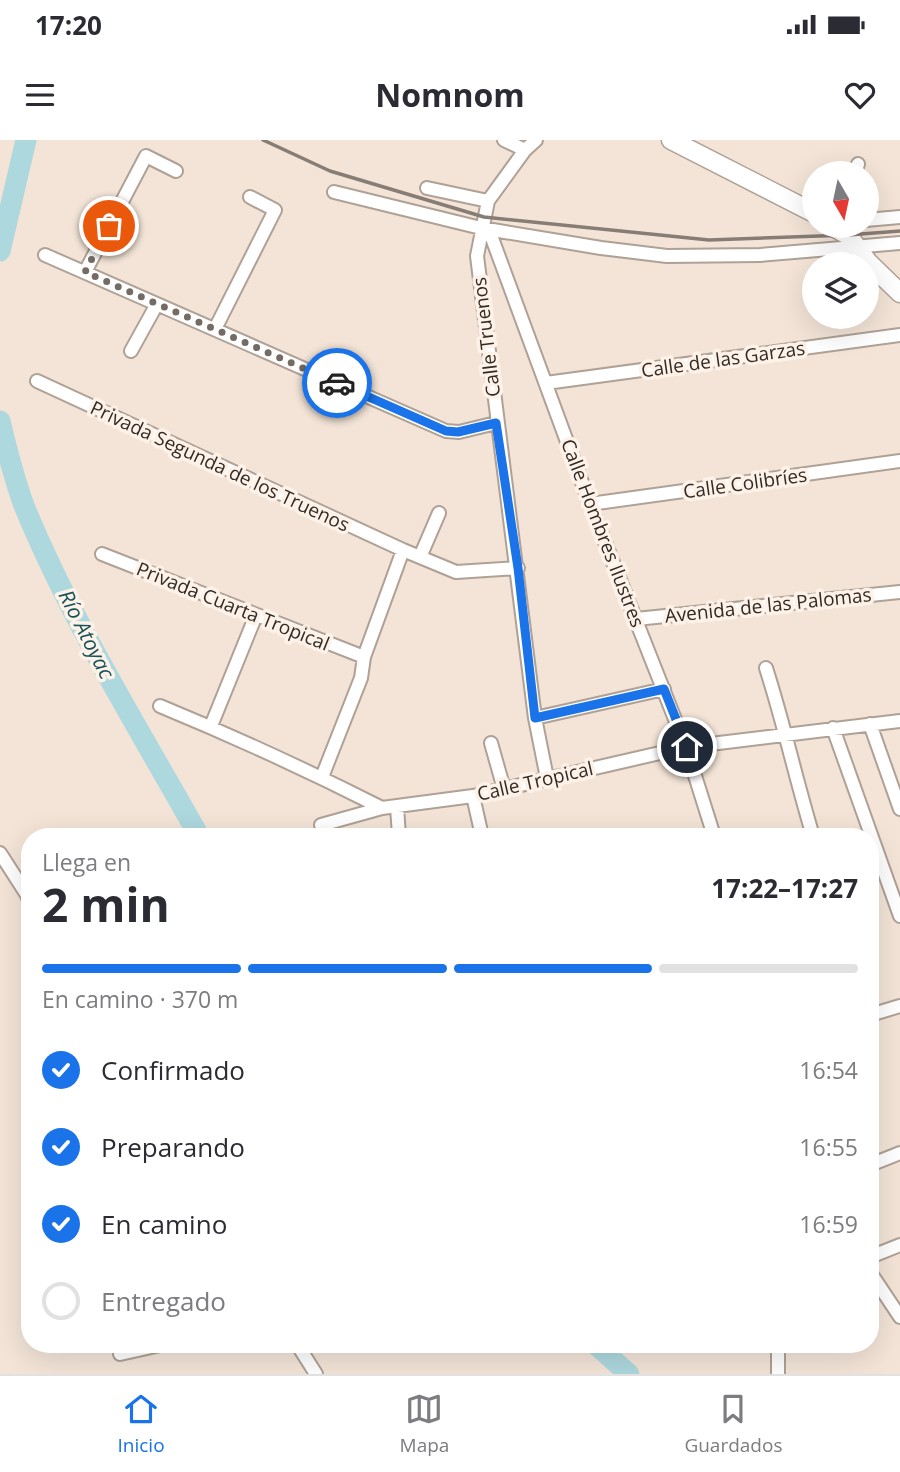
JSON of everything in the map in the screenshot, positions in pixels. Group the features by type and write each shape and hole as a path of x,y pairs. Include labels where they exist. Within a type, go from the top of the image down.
{"street":[{"path":"504,140 525,149"},
{"path":"485,229 488,201 525,149 536,140"},
{"path":"671,140 802,208"},
{"path":"85,272 146,156 176,171"},
{"path":"427,188 488,201"},
{"path":"334,192 485,229 667,256 760,255 900,243"},
{"path":"215,329 275,210 250,197"},
{"path":"879,219 900,217"},
{"name":"Calle Hombres Ilustres","path":"485,229 687,747 712,828"},
{"name":"Calle Truenos","path":"485,229 477,256 535,718 547,778"},
{"path":"851,238 900,278"},
{"path":"855,238 863,248 868,262 900,293"},
{"path":"45,255 446,431 458,432 496,423"},
{"path":"131,351 157,304"},
{"name":"Calle de las Garzas","path":"545,383 900,335"},
{"name":"Privada Segunda de los Truenos","path":"37,381 456,572 518,568"},
{"name":"Calle Colibríes","path":"590,504 900,461"},
{"path":"420,557 439,513"},
{"path":"322,777 362,678 364,657 403,550"},
{"name":"Privada Cuarta Tropical","path":"102,554 364,657"},
{"name":"Avenida de las Palomas","path":"636,619 900,592"},
{"path":"211,726 256,615"},
{"path":"766,668 787,734 811,828"},
{"path":"535,718 664,689"},
{"path":"160,706 211,726 382,808"},
{"name":"Calle Tropical","path":"321,825 382,808 473,796 687,747 900,721"},
{"path":"870,724 900,809"},
{"path":"834,728 869,828"},
{"path":"491,743 504,789"},
{"path":"473,796 480,828"},
{"path":"397,807 398,828"},
{"path":"0,853 21,886"},
{"path":"879,856 900,916"},
{"path":"879,1012 900,1006"},
{"path":"879,1161 900,1153"},
{"path":"879,1253 900,1245"},
{"path":"879,1286 900,1317"},
{"path":"120,1354 124,1353"},
{"path":"303,1353 316,1374"},
{"path":"778,1353 778,1374"}],"waterway":[{"name":"Río Atoyac","path":"0,251 26,140"},
{"name":"Río Atoyac","path":"0,421 21,497 64,592 107,675 194,828"},
{"name":"Río Atoyac","path":"605,1353 629,1374"}],"railway":[{"path":"263,140 330,171 484,217 709,240 900,231"}],"way so far":[{"path":"109,226 85,272 337,383"}],"route":[{"path":"337,383 446,431 458,432 496,423 518,568 535,718 664,689 687,747"}]}
